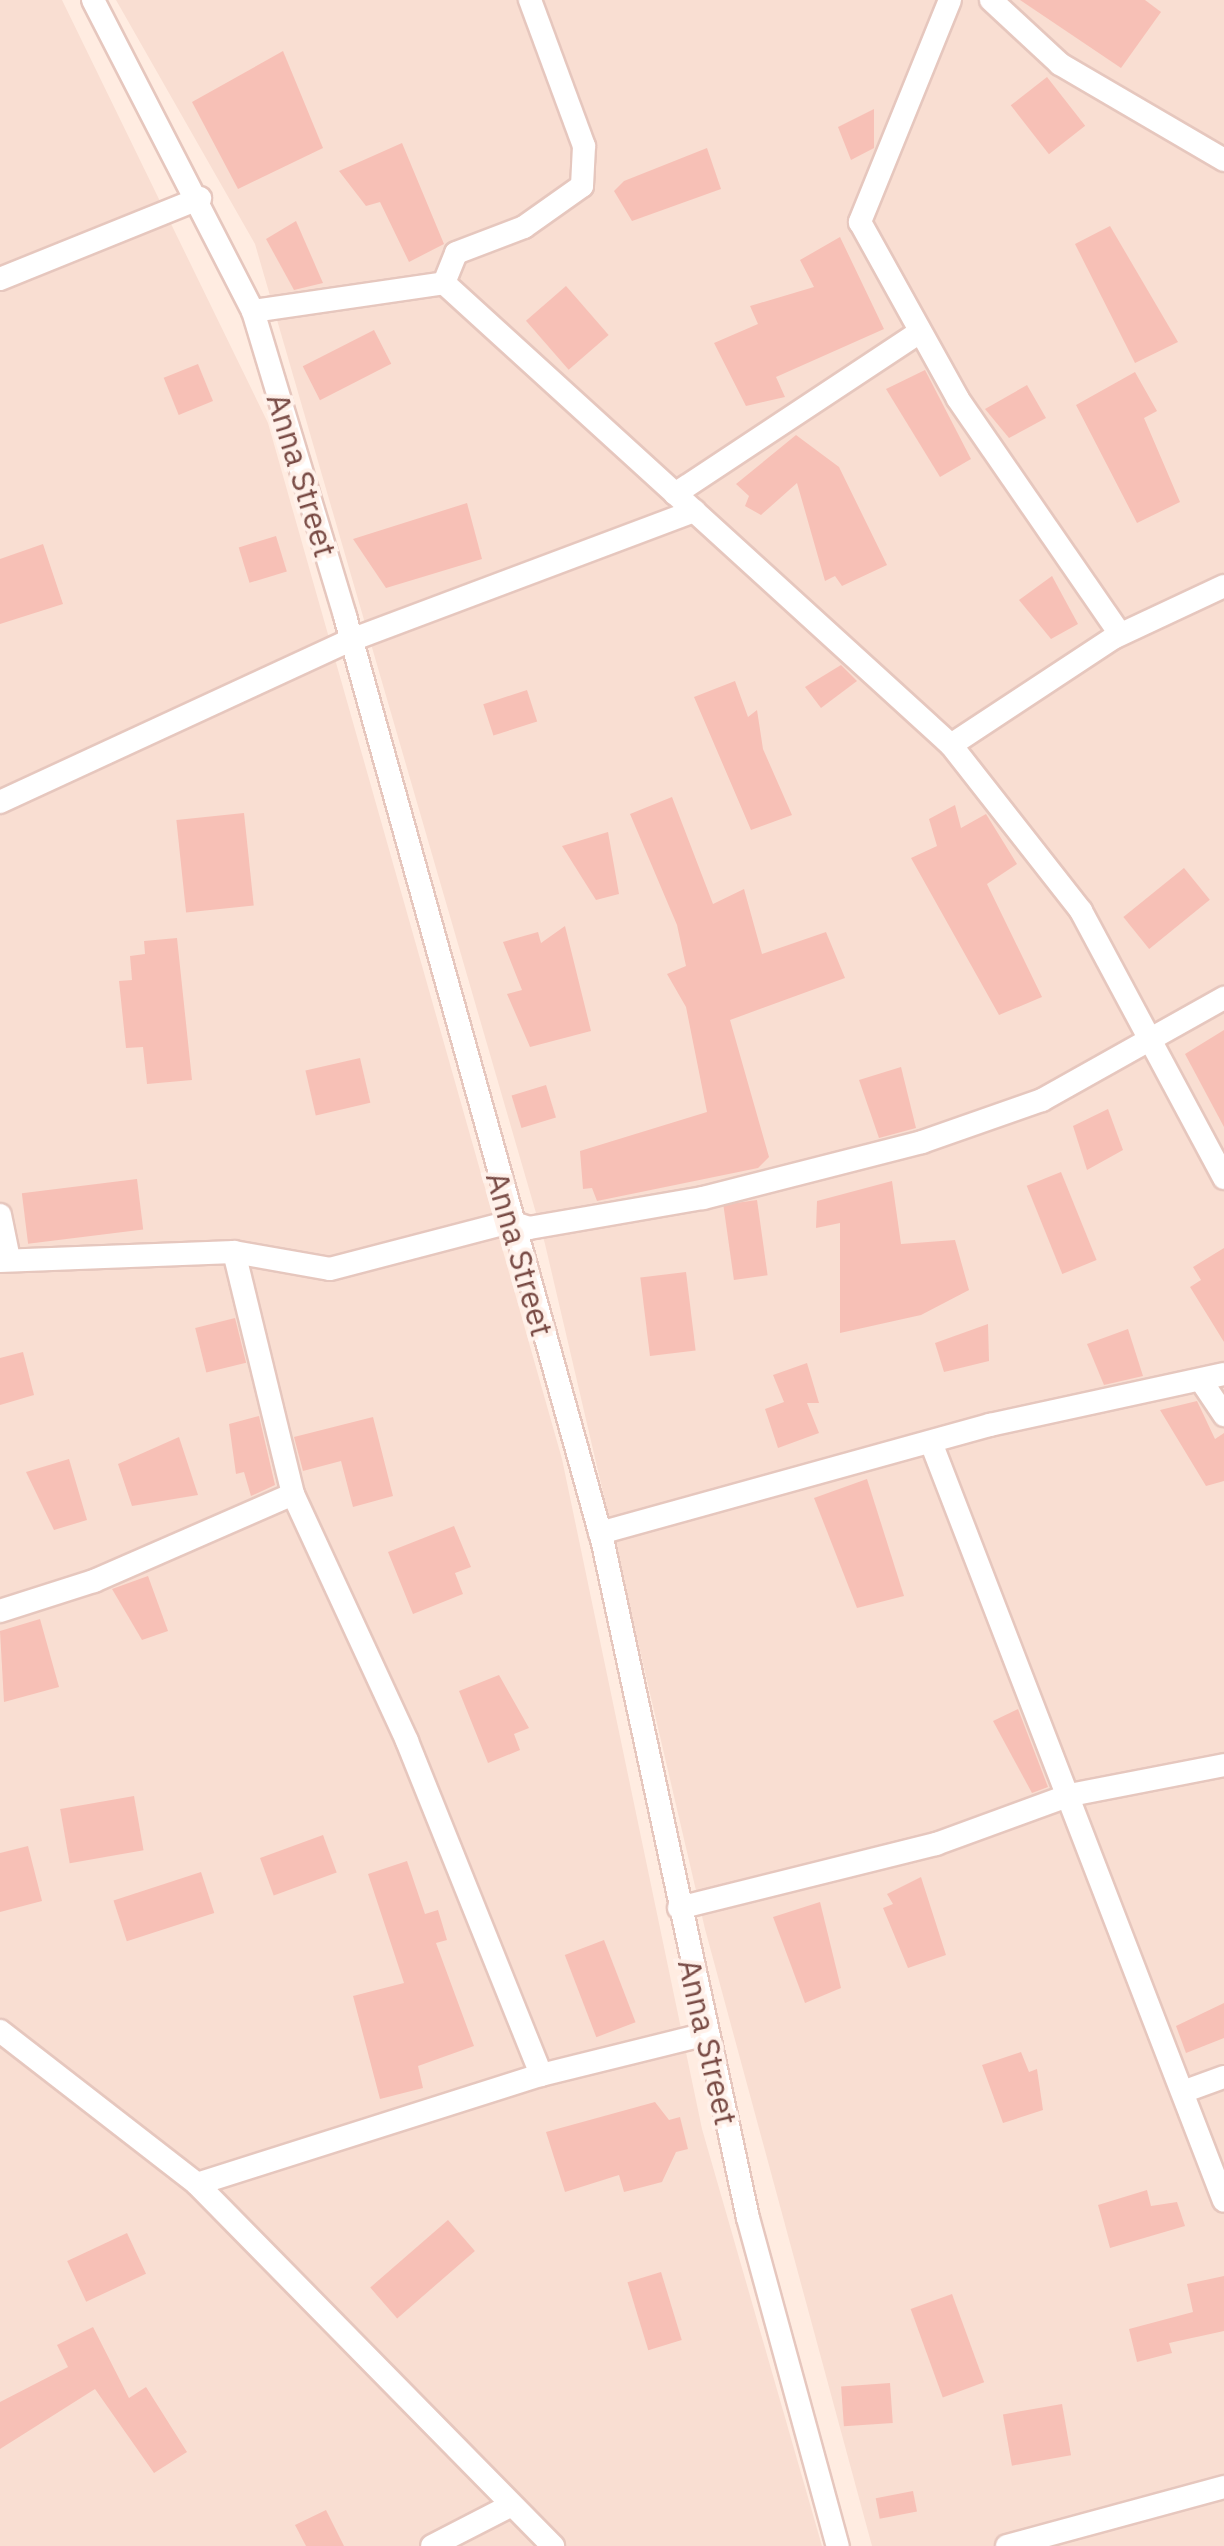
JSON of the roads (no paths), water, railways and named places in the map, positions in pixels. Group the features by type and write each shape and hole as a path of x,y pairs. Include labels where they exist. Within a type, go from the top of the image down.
{"street":[{"name":"Anna Street","path":"93,0 200,198 253,311 351,640 600,1534 707,2034 838,2546"},
{"path":"444,282 456,253 524,227 582,186 584,146 530,0"},
{"path":"950,0 860,222 920,332 1120,634"},
{"path":"991,0 1060,64 1224,160"},
{"path":"0,279 200,198"},
{"path":"253,311 444,282"},
{"path":"444,282 951,746 1081,911 1148,1043 1224,1178"},
{"path":"676,494 920,332"},
{"path":"0,802 351,640 694,511"},
{"path":"951,746 1120,634 1224,586"},
{"path":"0,1215 5,1260 234,1252 330,1269 511,1222 529,1228 703,1198 922,1142 1042,1100 1224,998"},
{"path":"234,1252 293,1494 407,1741 541,2075"},
{"path":"600,1534 932,1446 1213,1378 1224,1415"},
{"path":"932,1446 1188,2090 1224,2200"},
{"path":"0,1611 94,1581 293,1494"},
{"path":"678,1908 936,1844 1070,1794 1224,1765"},
{"path":"0,2030 197,2184 508,2506 553,2546"},
{"path":"197,2184 541,2075 707,2034"},
{"path":"1188,2090 1224,2077"},
{"path":"1007,2546 1224,2487"},
{"path":"432,2546 508,2506"}]}
